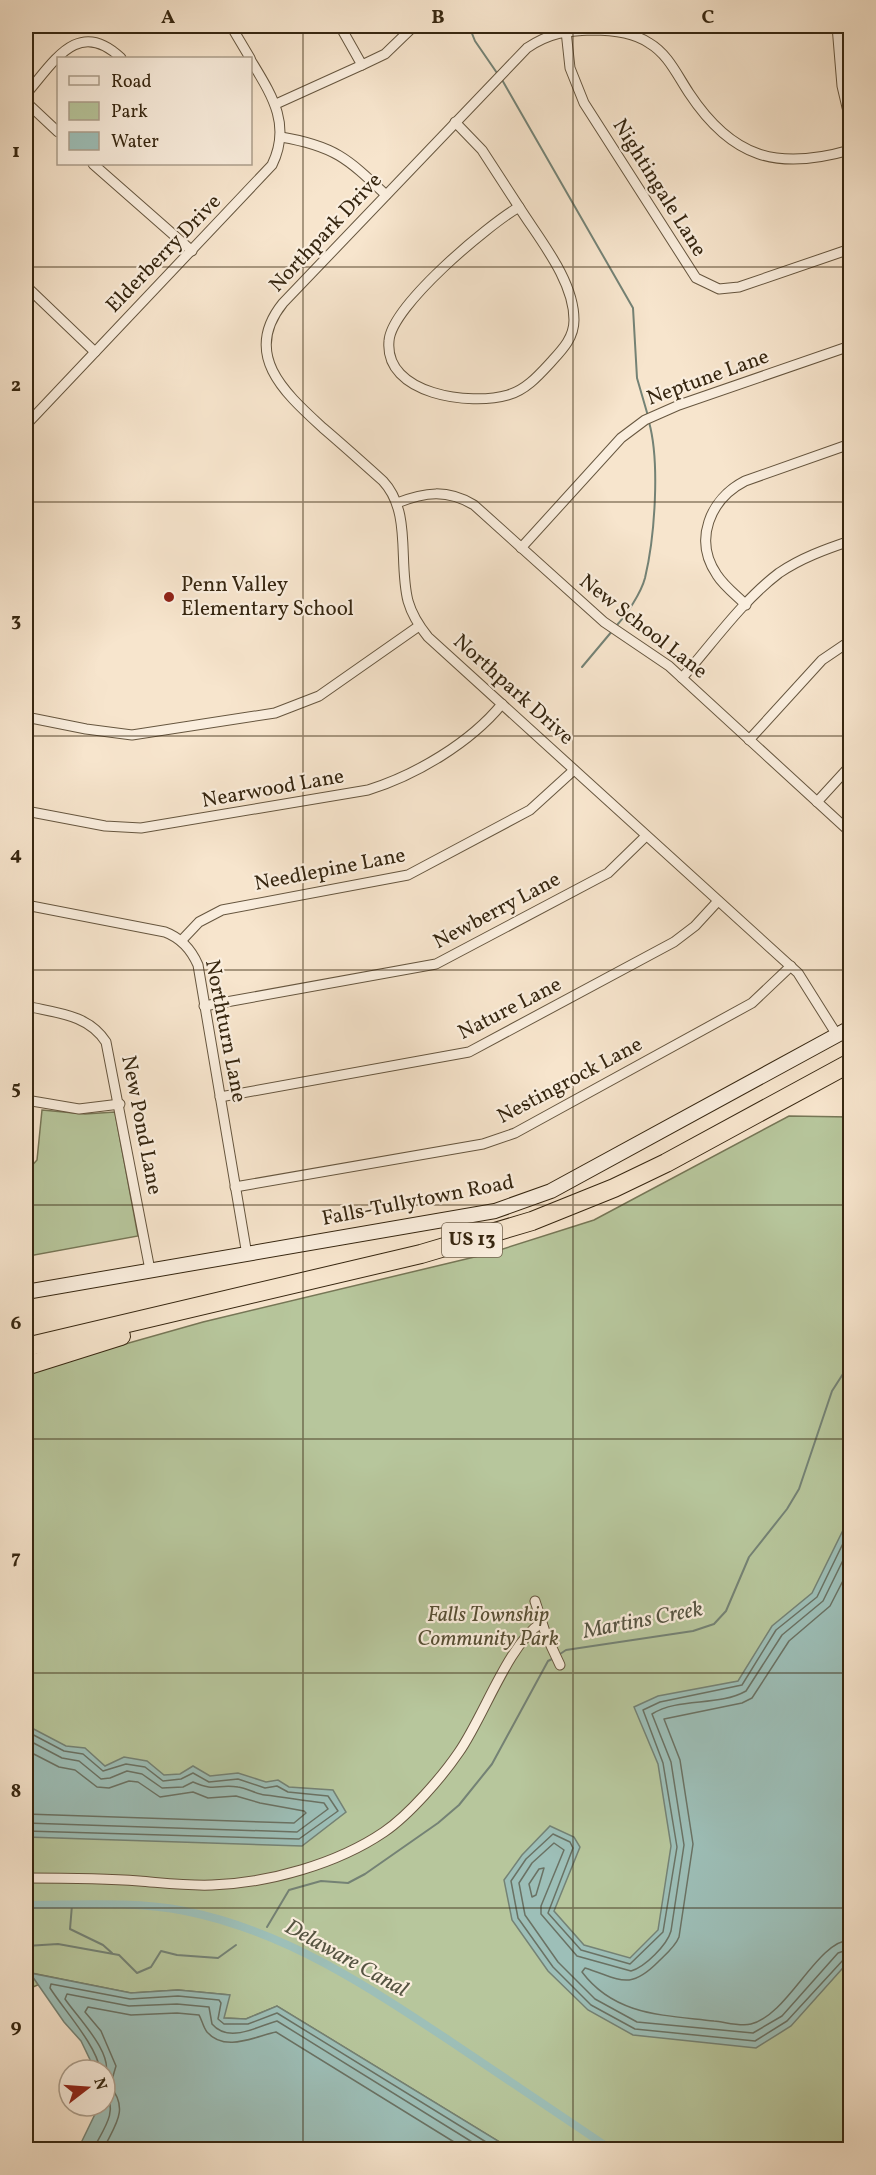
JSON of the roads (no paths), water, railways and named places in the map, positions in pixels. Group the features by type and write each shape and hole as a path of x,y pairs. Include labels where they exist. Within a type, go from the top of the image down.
{"highway":[{"name":"US 13","path":"26,1345 65,1338 421,1254 532,1221 658,1167 850,1063"},
{"name":"US 13","path":"26,1358 423,1265 536,1231 662,1177 850,1075"},
{"path":"26,1366 126,1335"}],"street":[{"name":"Elderberry Drive","path":"231,26 249,57"},
{"path":"340,26 362,65"},
{"path":"276,104 385,54 414,26"},
{"path":"837,26 842,86 850,120"},
{"name":"Northpark Drive","path":"837,1035 804,980 791,966 646,836 419,626 408,601 397,503 382,481 279,386 270,367 267,347 270,326 280,307 527,48 547,35 566,31 614,31 648,42 664,56 713,125 745,148 763,155 793,161 850,150"},
{"name":"Nightingale Lane","path":"566,31 570,68 584,103 696,278 710,286 731,289 850,249"},
{"path":"59,57 78,42 102,43 120,57"},
{"path":"26,94 57,59"},
{"name":"Elderberry Drive","path":"27,419 95,352 267,173 276,157 281,137 276,104 252,62"},
{"path":"26,102 57,131"},
{"path":"455,122 482,150 519,207 568,293 574,318 571,336 544,369 523,389 510,395 487,399 441,396 428,392 405,376 393,362 388,347 394,324 479,234 519,207"},
{"path":"281,137 308,141 334,150 350,160 386,195"},
{"path":"94,165 192,251"},
{"path":"26,286 95,352"},
{"name":"Neptune Lane","path":"521,548 621,438 645,420 679,405 850,346"},
{"path":"746,605 717,576 708,559 706,530 717,502 733,487 745,481 850,444"},
{"name":"New School Lane","path":"397,503 432,493 454,495 474,506 606,624 682,678 850,832"},
{"path":"682,678 763,588 791,566 850,541"},
{"path":"26,717 132,735 160,733 275,713 319,696 419,626"},
{"path":"749,740 822,660 850,641"},
{"name":"Nearwood Lane","path":"26,811 105,826 141,828 368,790 385,784 457,746 481,727 502,704"},
{"path":"817,802 850,766"},
{"name":"Needlepine Lane","path":"181,941 199,922 222,910 392,880 423,869 530,810 574,770"},
{"name":"Newberry Lane","path":"204,1006 436,964 608,873 646,836"},
{"name":"Nature Lane","path":"220,1096 469,1052 674,942 695,926 718,901"},
{"name":"Northturn Lane","path":"26,905 165,932 181,941 197,963 247,1255"},
{"name":"Nestingrock Lane","path":"235,1187 483,1144 515,1133 752,1003 791,966"},
{"name":"New Pond Lane","path":"26,1006 86,1021 100,1033 110,1053 150,1270"},
{"name":"Falls-Tullytown Road","path":"26,1292 495,1211 531,1200 850,1028"},
{"path":"26,1100 79,1109 120,1104"},
{"path":"535,1600 560,1665"},
{"path":"26,1878 138,1881 188,1885 245,1883 294,1870 366,1843 387,1830 409,1810 459,1753 520,1642 542,1623"}],"water":[{"path":"850,1516 850,1960 791,2026 756,2048 633,2035 588,2010 548,1971 512,1920 504,1880 522,1855 550,1826 574,1837 580,1847 554,1911 584,1945 630,1958 658,1930 671,1846 658,1764 634,1707 658,1696 738,1681 772,1626 812,1593"},
{"path":"26,1725 66,1746 85,1748 105,1766 124,1757 147,1761 164,1775 180,1774 193,1766 210,1776 238,1773 266,1782 278,1780 289,1787 333,1790 346,1812 302,1846 26,1837"},
{"path":"30,1973 131,1993 178,1990 230,1995 224,2018 246,2019 277,2006 511,2149 73,2149 80,2145 93,2118 117,2118 117,2058 89,2058 81,2041 64,2022"}],"waterway":[{"path":"469,26 475,41 497,73"},
{"path":"501,78 633,308 637,378 648,416"},
{"path":"617,625 629,609 645,578 651,542 655,478 649,422"},
{"path":"582,667 613,630"},
{"name":"Martins Creek","path":"557,1656 566,1650 693,1631 714,1624 726,1611 749,1557 787,1509 799,1489 832,1391 850,1363"},
{"name":"Martins Creek","path":"267,1927 289,1890 321,1881 348,1883 365,1874 438,1823 459,1805 492,1764 548,1661 552,1659"},
{"name":"Delaware Canal","path":"26,1905 106,1904 166,1908 222,1920 257,1932 292,1947 358,1982 612,2150"},
{"path":"72,1905 70,1929 103,1945 112,1953"},
{"name":"Martins Creek","path":"26,1946 58,1944 119,1955 137,1973 151,1967 161,1951 177,1955 218,1958 236,1945"}],"place":[{"name":"Penn Valley Elementary School","path":"169,597"}],"park label":[{"name":"Falls Township Community Park","path":"488,1627"}]}
